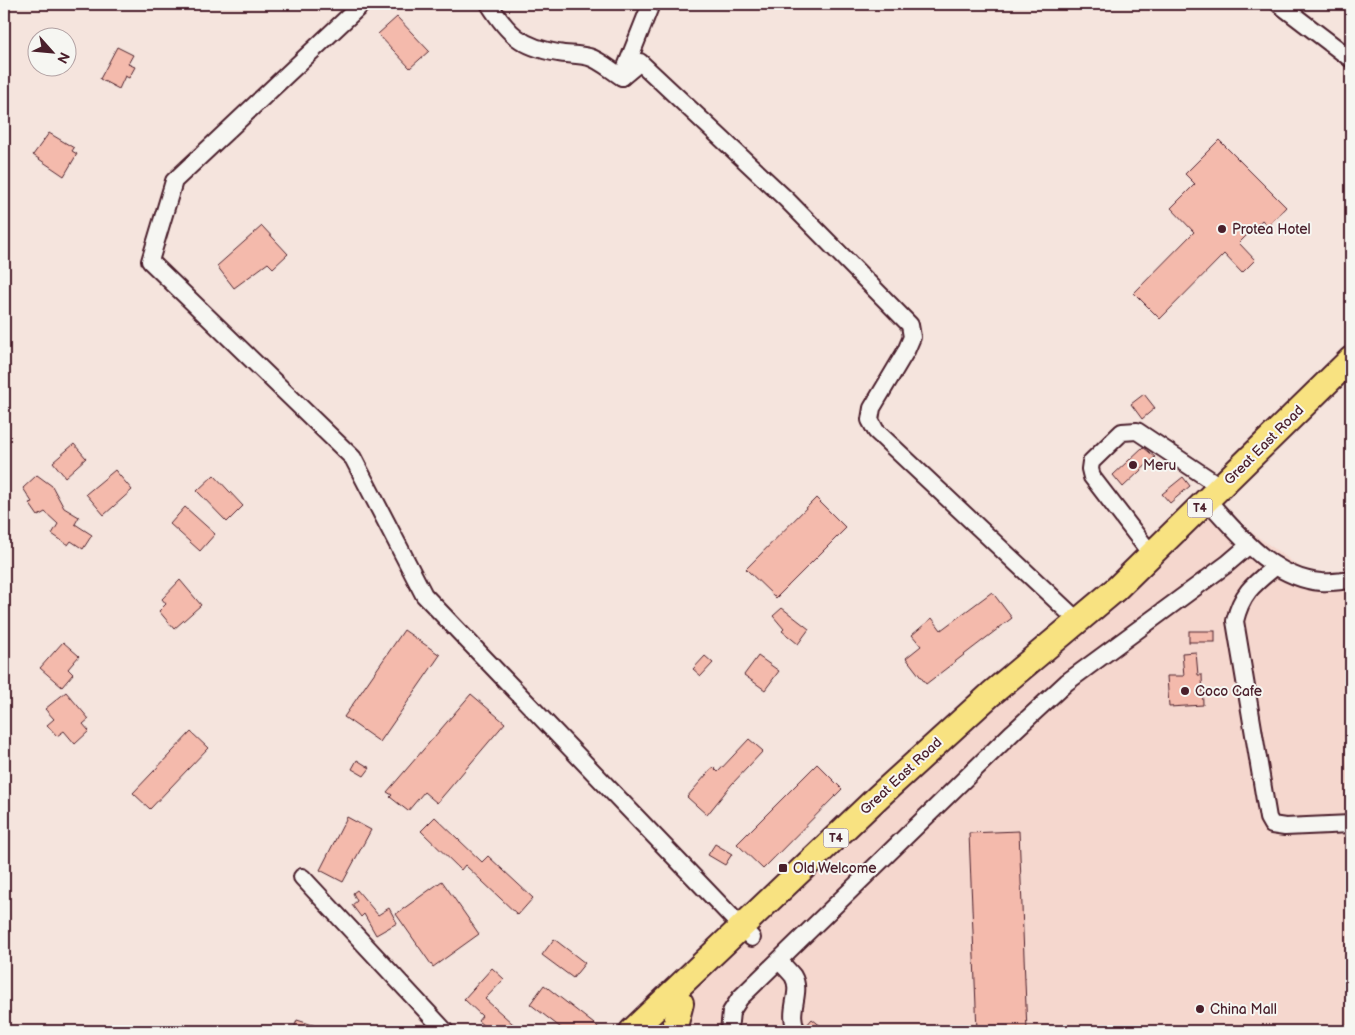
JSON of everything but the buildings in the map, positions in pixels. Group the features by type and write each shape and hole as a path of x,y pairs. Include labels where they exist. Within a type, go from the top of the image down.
{"highway":[{"name":"Great East Road","path":"650,1031 681,1003 878,797 1017,670 1044,650 1116,589 1351,359"},
{"name":"Great East Road","path":"632,1031 747,933"},
{"path":"674,1031 681,1003"}],"street":[{"path":"362,4 174,181 150,262 353,458 424,595 747,933"},
{"path":"489,4 504,27 529,46 558,54 590,57 622,77"},
{"path":"622,77 651,4"},
{"path":"1280,4 1351,59"},
{"path":"622,77 640,62 786,199 910,325 912,337 906,351 872,408 870,420 876,431 1078,620"},
{"path":"1151,554 1092,477 1091,462 1122,432 1137,431 1214,494 1248,546 1276,566 1298,577 1321,582 1351,580"},
{"path":"729,1031 731,1012 740,998 1013,732 1067,682 1227,564 1248,546"},
{"path":"1276,566 1247,591 1239,604 1234,621 1268,818 1272,825 1284,827 1351,824"},
{"path":"302,877 445,1031"},
{"path":"779,961 794,978 796,993 791,1017 797,1031"}],"shaded area":[{"path":"1208,501 1321,582 1351,580 1351,1031 648,1031"}],"place":[{"name":"Protea Hotel","path":"1222,229"},
{"name":"Meru","path":"1133,465"},
{"name":"Coco Cafe","path":"1185,691"},
{"name":"Old Welcome","path":"783,868"},
{"name":"China Mall","path":"1200,1009"}]}
